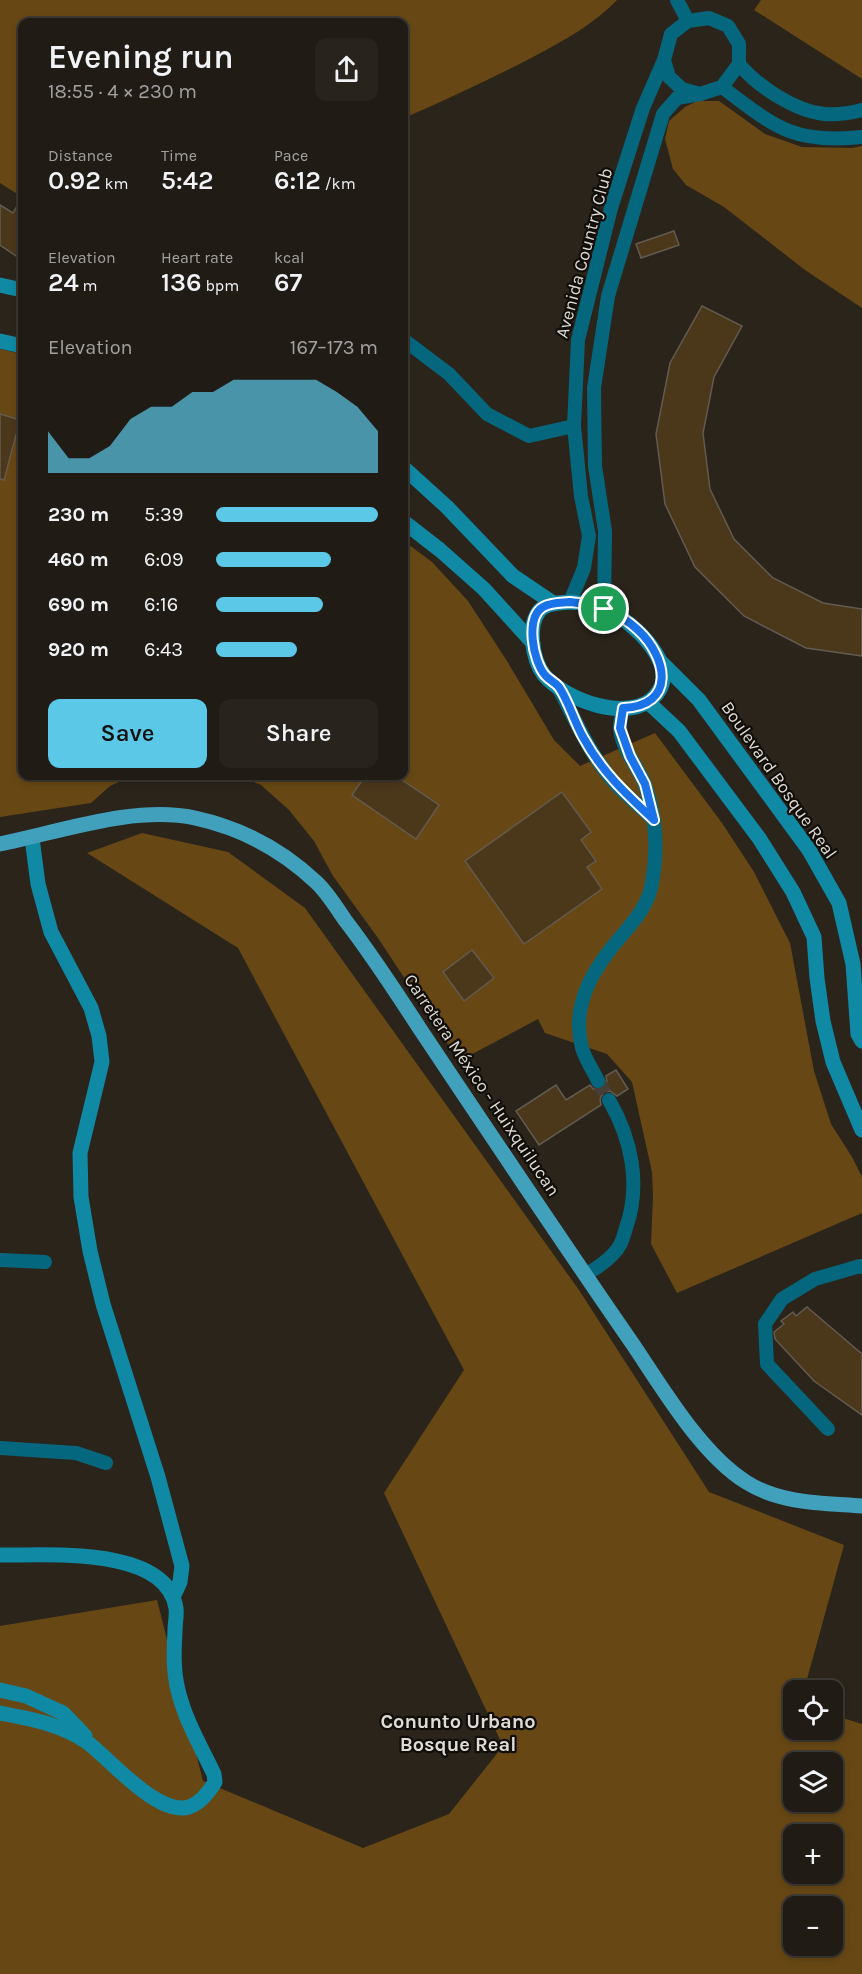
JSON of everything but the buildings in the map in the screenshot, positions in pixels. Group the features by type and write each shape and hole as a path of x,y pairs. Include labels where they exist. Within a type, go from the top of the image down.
{"main road":[{"name":"Carretera México - Huixquilucan","path":"0,844 93,824 154,814 193,818 233,829 263,842 288,859 318,884 367,950 585,1275 684,1418 709,1449 731,1471 761,1491 812,1503 862,1506"}],"street":[{"path":"677,0 688,21"},
{"path":"709,18 728,26 739,44 739,64 722,87 700,94 682,89 669,77 664,60 671,34 688,21 709,18"},
{"name":"Avenida Country Club","path":"570,602 584,568 589,536 581,496 574,426 578,340 611,208 643,108 664,60"},
{"path":"739,64 750,78 777,96 803,108 824,114 862,110"},
{"path":"722,87 768,122 803,137 834,140 862,137"},
{"name":"Avenida Country Club","path":"604,609 605,531 595,466 594,388 608,296 663,114 677,98 700,94"},
{"path":"0,285 18,289"},
{"path":"0,341 18,345"},
{"path":"408,343 449,374 488,414 529,436 574,426"},
{"path":"408,472 447,507 513,576 554,603"},
{"path":"408,525 484,589 533,643"},
{"path":"570,602 604,609 638,629 659,660 663,676 659,692 649,703 633,708 597,706 558,687 544,674 536,657 533,643 534,621 541,608 554,603 570,602"},
{"name":"Boulevard Bosque Real","path":"659,660 699,700 809,850 839,903 853,964 858,1034 862,1041"},
{"path":"558,687 599,764 614,783 654,820"},
{"path":"649,703 680,731 759,838 793,892 813,937 816,978 833,1062 862,1130"},
{"path":"598,1081 582,1049 578,1018 582,995 595,971 638,917 652,886 656,855 654,820 645,784 630,756 620,728 623,708"},
{"path":"32,838 38,884 51,932 91,1008 99,1036 102,1062 80,1153 81,1197 90,1251 103,1304 158,1477 182,1566 180,1581 173,1597"},
{"path":"585,1275 598,1267 620,1246 633,1209 634,1177 628,1145 609,1101"},
{"path":"0,1260 45,1262"},
{"path":"828,1429 767,1364 765,1324 782,1299 815,1279 861,1262"},
{"path":"0,1448 76,1453 106,1464"},
{"path":"0,1555 115,1559 149,1572 163,1582 173,1597 176,1609 174,1669 178,1691 190,1726 211,1768 215,1782 200,1801 188,1807 172,1807 154,1798 86,1742 56,1725 0,1713"},
{"path":"0,1690 26,1696 63,1713 115,1766"}],"shaded area":[{"path":"0,0 617,0 588,25 555,45 485,81 408,116 408,18 18,18 18,194 0,183"},
{"path":"761,0 862,0 862,79 754,10"},
{"path":"697,101 719,101 765,134 802,147 852,148 862,146 862,308 805,270 724,207 686,185 673,169 665,139 669,121 685,107"},
{"path":"0,349 18,353 18,780 123,780 110,786 91,803 0,817"},
{"path":"408,544 432,562 468,601 554,740 580,766 655,733 722,823 754,872 790,943 814,1071 831,1124 862,1177 862,1213 677,1293 651,1244 652,1172 632,1082 607,1054 545,1033 538,1019 459,1061 378,938 333,876 314,841 289,810 261,785 249,780 408,780"},
{"path":"142,833 228,852 305,908 579,1290 709,1492 844,1545 807,1680 783,1680 783,1740 843,1740 843,1718 862,1724 862,1974 0,1974 0,1626 157,1600 203,1781 363,1848 449,1814 503,1746 384,1493 464,1370 238,948 87,853"}],"tunnel":[{"path":"598,1081 609,1100"}],"district":[{"name":"Conunto Urbano Bosque Real","path":"458,1732"}],"route":[{"path":"570,602 604,609 638,629 659,660 663,676 659,692 649,703 633,708 623,708 620,728 630,756 645,784 654,820 614,783 599,764 558,687 544,674 536,657 533,643 534,621 541,608 554,603 570,602"}]}
